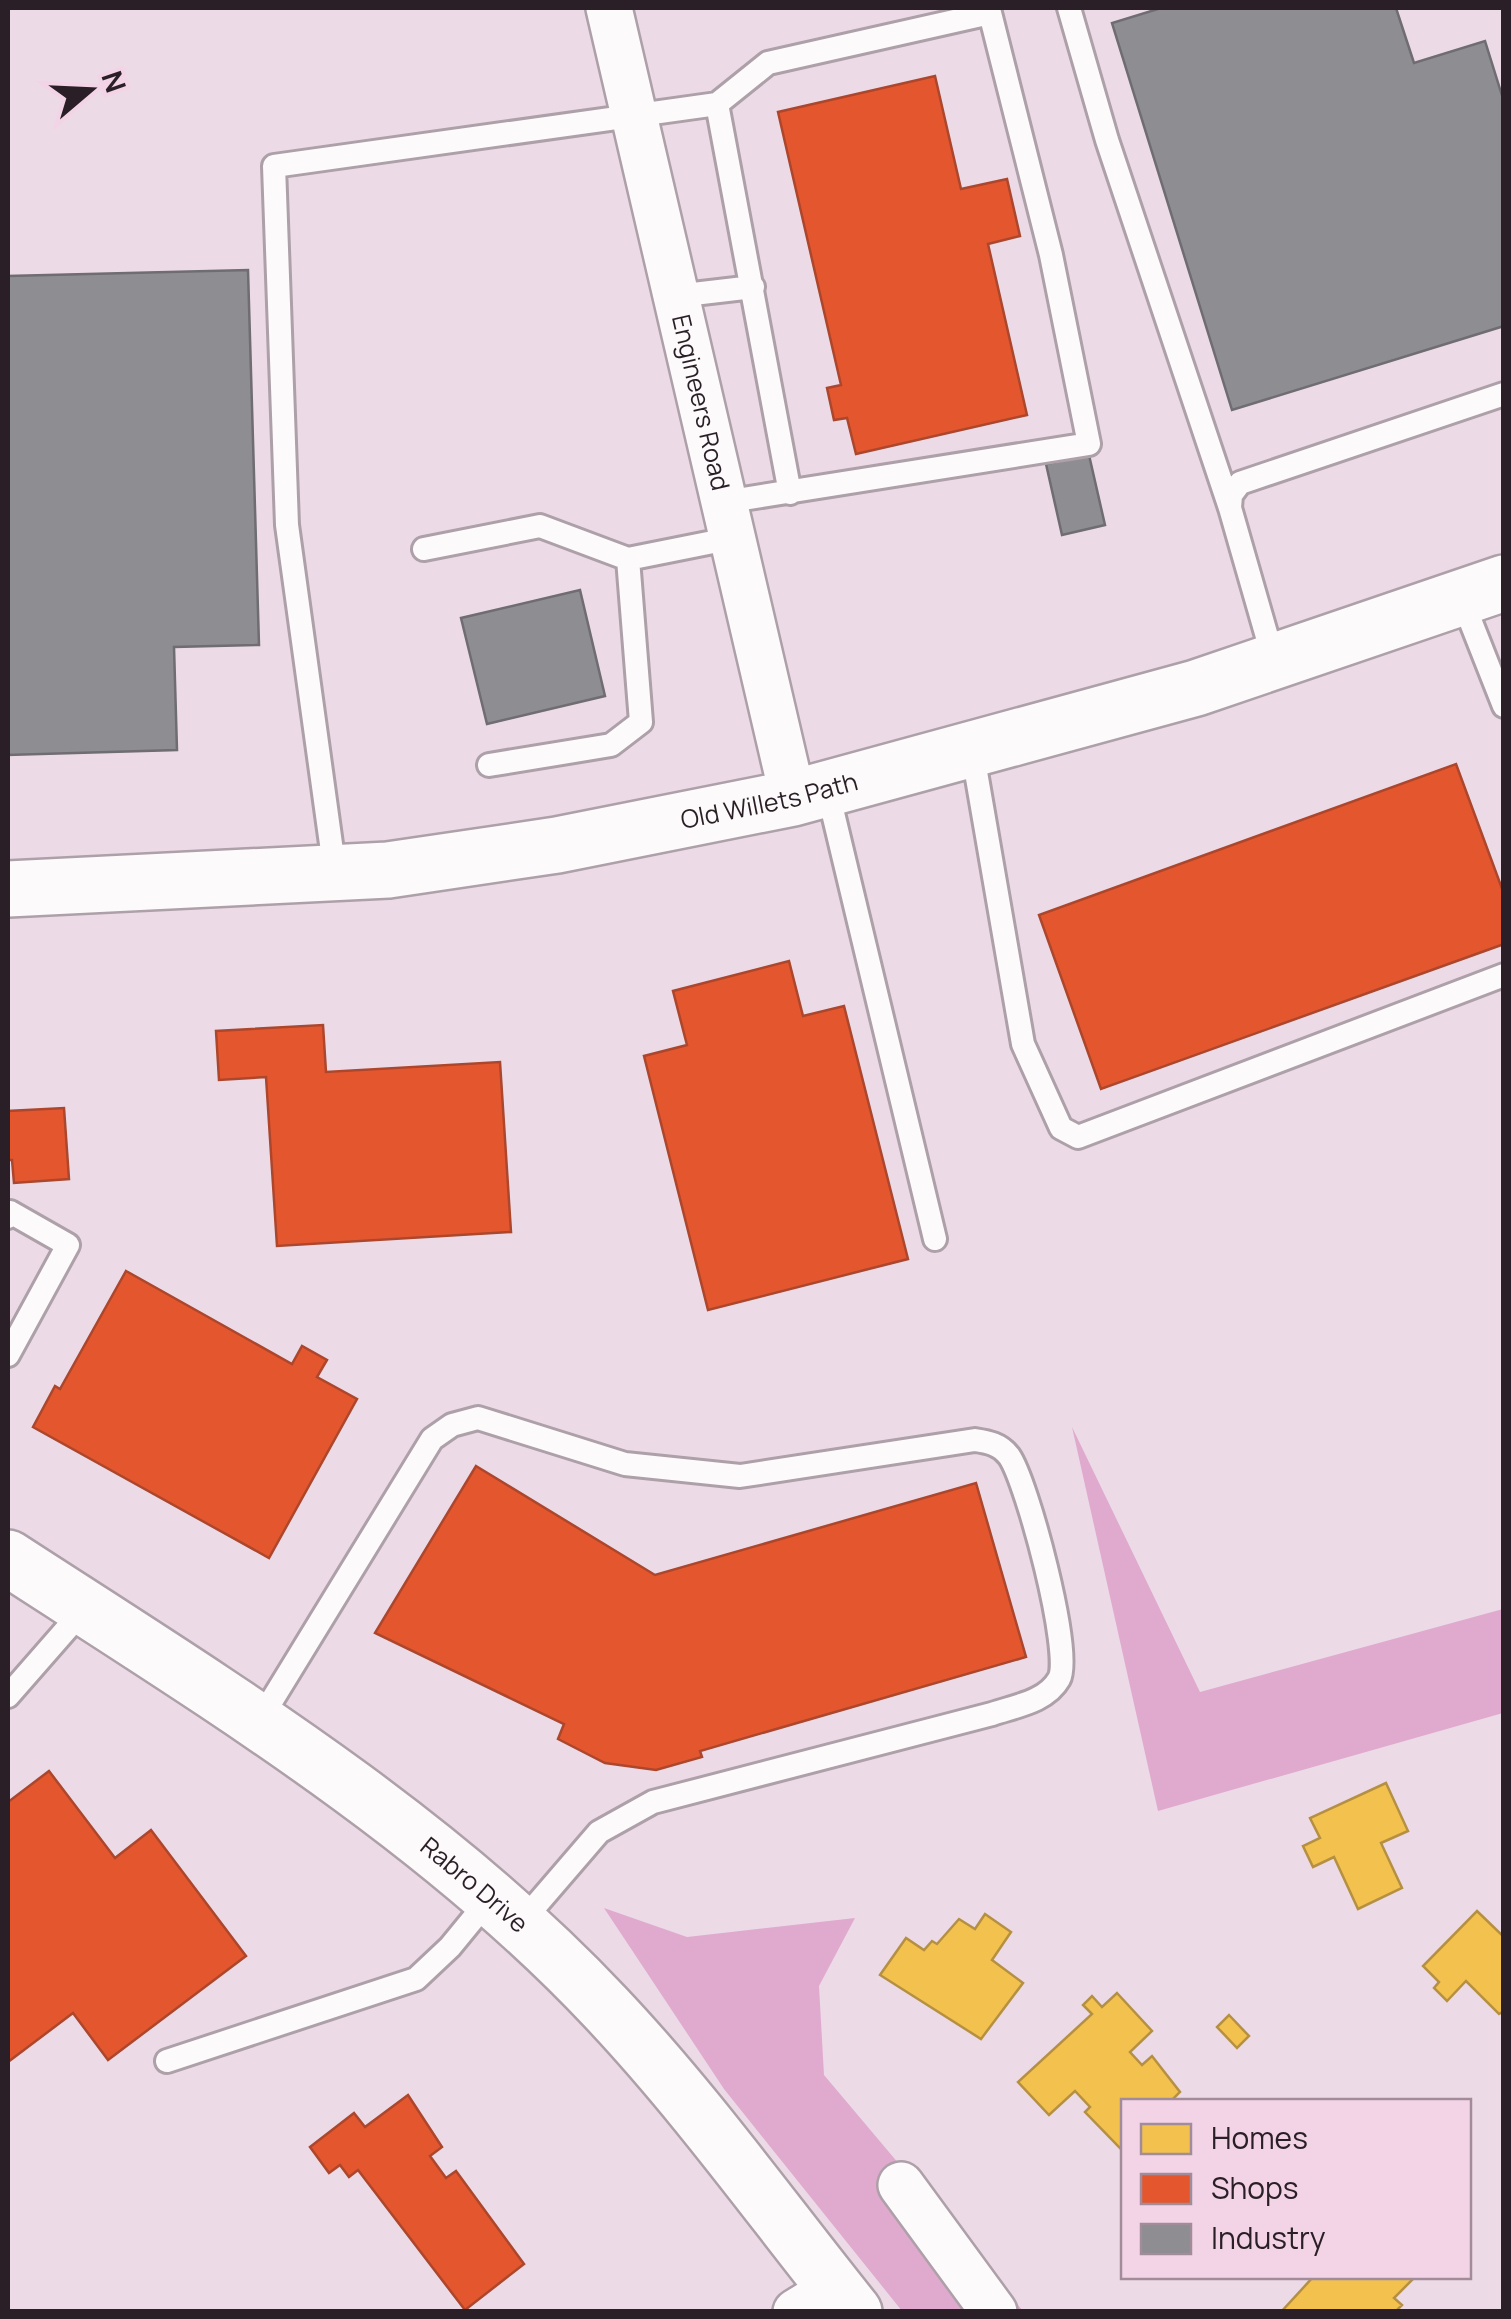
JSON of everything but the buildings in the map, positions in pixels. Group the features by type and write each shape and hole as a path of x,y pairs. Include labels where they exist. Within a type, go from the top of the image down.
{"main road":[{"name":"Old Willets Path","path":"8,889 336,874 557,845 810,793 972,749 1274,662 1482,590"},
{"name":"Rabro Drive","path":"8,1558 389,1814 505,1911 605,2006 828,2304"}],"street":[{"name":"Engineers Road","path":"609,8 728,520 810,793"},
{"path":"900,2184 994,2312"}],"lane":[{"path":"1068,8 1107,140 1230,508 1274,662"},
{"path":"336,874 287,525 274,166 717,104 768,63 990,13 1052,255 1090,444 790,493 628,559 540,526 424,549"},
{"path":"717,104 790,493"},
{"path":"676,296 754,288"},
{"path":"1230,508 1231,495 1240,483 1504,394"},
{"path":"489,765 611,745 641,722 628,559"},
{"path":"1482,590 1504,706"},
{"path":"972,749 1023,1044 1060,1128 1078,1137 1504,974"},
{"path":"810,793 935,1239"},
{"path":"8,1217 10,1212 68,1245 8,1355"},
{"path":"167,2061 416,1979 599,1832 653,1802 992,1714 1042,1697 1060,1676 1063,1642 1024,1485 1008,1454 991,1442 975,1440 740,1476 625,1464 478,1418 452,1425 432,1439 258,1723"},
{"path":"8,1696 85,1608"}],"shaded area":[{"path":"1072,1427 1200,1692 1503,1609 1503,1713 1158,1811"},
{"path":"604,1908 687,1937 855,1918 819,1986 824,2075 1023,2311 902,2311 724,2089"}]}
